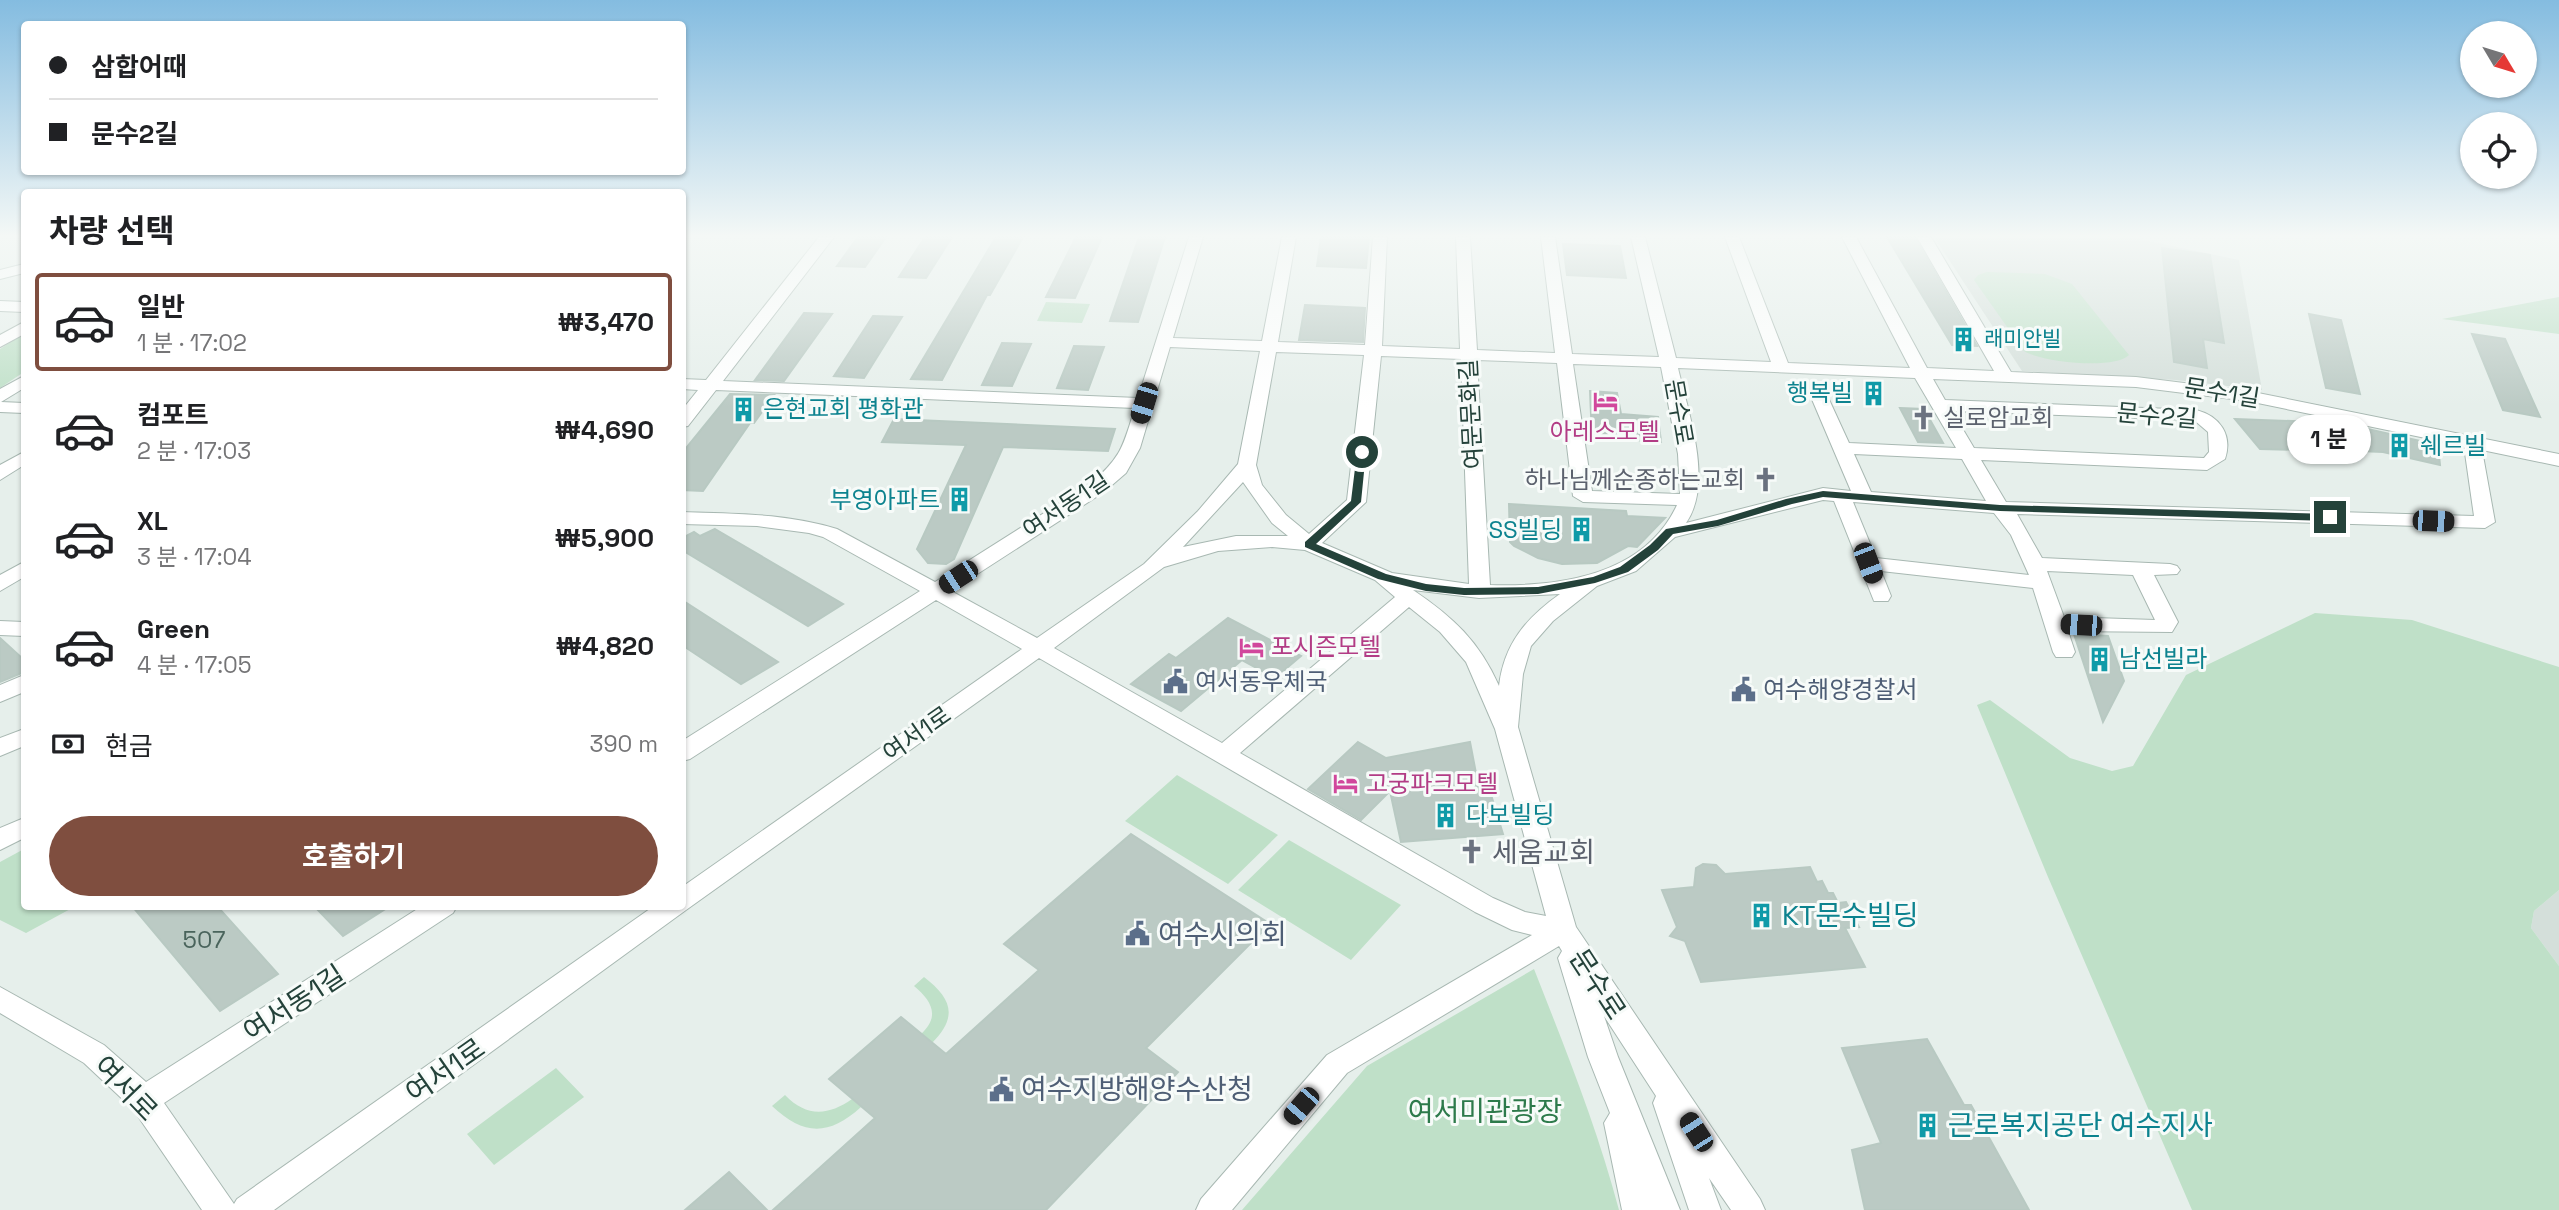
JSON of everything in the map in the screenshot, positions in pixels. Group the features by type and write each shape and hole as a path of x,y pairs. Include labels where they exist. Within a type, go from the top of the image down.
{"street":[{"path":"686,417 783,293"},
{"name":"여서동1길","path":"686,750 1097,488 1119,469 1130,448 1178,293"},
{"path":"1151,568 1215,505 1247,465 1279,293"},
{"path":"1151,568 1197,548 1224,542 1309,544 1356,502 1373,352 1377,293"},
{"name":"여문문화길","path":"1466,293 1480,592"},
{"path":"1247,465 1262,500 1279,519 1309,544 1382,576 1426,587 1480,592 1538,590 1595,580 1624,570 1669,532 1689,500 1583,496 1556,293"},
{"name":"문수로","path":"1652,293 1685,440 1689,500"},
{"path":"1754,293 1782,368"},
{"path":"1879,293 1921,373 2000,508 2015,523 2037,574 2064,652"},
{"path":"1957,293 2005,376"},
{"path":"0,306 21,307"},
{"path":"0,342 21,329"},
{"path":"1163,342 1269,347"},
{"name":"문수1길","path":"1269,347 2136,382 2209,390 2559,460"},
{"path":"0,397 21,383"},
{"path":"686,384 1144,403"},
{"path":"1820,397 1863,496"},
{"name":"문수2길","path":"1842,448 2207,464 2216,460 2220,442 2208,420 2198,415 1940,405"},
{"path":"0,407 21,408"},
{"path":"1669,532 1718,523 1808,497 1841,495 2000,508 2485,522 2472,442"},
{"path":"0,474 21,459"},
{"path":"1841,495 1881,596"},
{"path":"686,518 779,524 822,530 1038,648 1484,905 1521,922 1563,930"},
{"path":"1868,563 2037,574 2170,570"},
{"name":"여서1로","path":"686,898 1151,568"},
{"path":"2055,624 2164,627 2167,622 2140,569"},
{"path":"0,585 21,570"},
{"path":"1382,576 1448,627 1469,648 1489,685 1507,729"},
{"path":"1507,729 1513,670 1519,648 1539,623 1595,580"},
{"path":"1223,755 1409,596"},
{"path":"0,628 21,629"},
{"path":"0,694 21,684"},
{"name":"문수로","path":"1507,729 1563,930 1749,1210"},
{"path":"0,748 21,738"},
{"path":"0,839 21,828"},
{"name":"여서동1길","path":"144,1099 438,910"},
{"name":"여서1로","path":"248,1210 669,910"},
{"path":"1563,930 1603,1056 1664,1210"},
{"path":"1212,1210 1337,1064 1563,930"},
{"name":"여서로","path":"0,999 94,1054 144,1099 221,1210"},
{"path":"1603,1056 1638,1210"},
{"path":"1658,1074 1705,1210"}],"shaded area":[{"path":"1971,293 2245,293 2262,390 2176,380 2022,371"},
{"path":"2559,890 2559,966 2531,928 2534,911"}],"green space":[{"path":"1983,293 2080,293 2129,355 2109,362 2078,363 2024,351"},
{"path":"2559,297 2559,334 2442,319"},
{"path":"1046,302 1090,304 1082,323 1037,321"},
{"path":"21,335 21,374 0,388 0,349"},
{"path":"2315,613 2412,620 2559,667 2559,890 2534,911 2531,928 2559,966 2559,1210 2192,1210 1977,705 1990,700 2070,758 2112,771 2133,766 2186,675"},
{"path":"1177,775 1278,835 1228,884 1125,821"},
{"path":"1289,840 1401,905 1351,960 1238,890"},
{"path":"21,851 21,910 68,910 26,933 0,920 0,862"},
{"name":"여서미관광장","path":"1534,969 1591,1118 1619,1210 1242,1210 1367,1066"},
{"path":"924,977 940,992 948,1008 946,1024 932,1043 921,1034 931,1021 931,1008 914,986"},
{"path":"556,1068 584,1097 494,1165 467,1134"},
{"path":"785,1095 801,1107 817,1112 834,1109 852,1099 861,1107 838,1124 816,1129 794,1123 772,1106"}],"building":[{"path":"962,293 991,293 987,295 942,380 911,379"},
{"path":"1048,293 1077,293 1075,298 1046,297"},
{"path":"1120,293 1147,293 1138,322 1110,321"},
{"path":"1921,293 1947,293 1977,346 1952,345"},
{"path":"2167,293 2216,293 2224,343 2203,339 2207,368 2174,362"},
{"path":"1305,305 1365,308 1363,342 1299,340"},
{"path":"804,313 832,314 784,381 755,380"},
{"path":"2309,314 2341,320 2360,394 2326,388"},
{"path":"873,316 902,317 864,378 834,376"},
{"path":"2472,334 2505,339 2540,417 2503,410"},
{"path":"1002,343 1031,344 1012,386 982,385"},
{"path":"1074,346 1104,347 1088,390 1057,388"},
{"path":"1590,391 1617,393 1621,414 1658,417 1661,442 1592,437"},
{"path":"730,394 774,395 754,423 750,423 703,491 686,490 686,448"},
{"name":"실로암교회","path":"1900,408 1924,409 1943,443 1918,442"},
{"name":"부영아파트","path":"894,419 1115,429 1108,451 1003,447 954,559 946,564 928,563 917,549 966,445 882,442"},
{"path":"2235,419 2317,422 2346,451 2260,449"},
{"name":"쉐르빌","path":"2359,427 2438,445 2440,465 2383,452 2360,451"},
{"name":"SS빌딩","path":"1509,504 1626,511 1627,516 1665,518 1637,547 1628,546 1597,563 1562,564 1538,558 1510,542"},
{"path":"715,529 843,604 808,626 686,552 686,536 694,532 700,536"},
{"path":"686,603 778,662 741,684 686,648"},
{"path":"1228,618 1301,656 1275,678 1242,660 1181,711 1131,684 1169,654 1176,658"},
{"name":"남선빌라","path":"2074,634 2108,636 2124,681 2103,722"},
{"path":"0,638 21,657 21,673 0,682"},
{"path":"1358,742 1386,758 1470,742 1479,789 1489,788 1503,834 1401,842 1390,791 1361,820 1308,789"},
{"name":"여수지방해양수산청","path":"1131,834 1270,924 1146,1048 1178,1072 1046,1210 773,1210 875,1118 829,1079 901,1017 946,1054 1039,970 1004,944"},
{"name":"KT문수빌딩","path":"1703,864 1716,865 1725,874 1810,867 1817,882 1822,881 1828,893 1833,893 1838,903 1846,902 1859,927 1845,928 1865,967 1701,982 1685,941 1670,936 1677,927 1662,890 1694,887 1696,868"},
{"path":"135,910 221,910 278,974 220,1011"},
{"path":"318,910 384,910 343,936"},
{"name":"근로복지공단 여수지사","path":"1927,1039 1964,1105 1971,1105 2029,1210 1865,1210 1852,1150 1881,1143 1842,1048"},
{"path":"729,1172 767,1210 685,1210"}],"place":[{"name":"래미안빌","path":"1964,339"},
{"name":"행복빌","path":"1873,393"},
{"name":"아레스모텔","path":"1605,401"},
{"name":"은현교회 평화관","path":"743,409"},
{"name":"실로암교회","path":"1923,418"},
{"name":"쉐르빌","path":"2400,446"},
{"name":"하나님께순종하는교회","path":"1765,480"},
{"name":"부영아파트","path":"960,500"},
{"name":"SS빌딩","path":"1582,530"},
{"name":"포시즌모텔","path":"1251,647"},
{"name":"남선빌라","path":"2099,659"},
{"name":"여서동우체국","path":"1175,682"},
{"name":"여수해양경찰서","path":"1743,690"},
{"name":"고궁파크모텔","path":"1346,784"},
{"name":"다보빌딩","path":"1446,815"},
{"name":"세움교회","path":"1472,852"},
{"name":"KT문수빌딩","path":"1762,915"},
{"name":"여수시의회","path":"1138,934"},
{"name":"여수지방해양수산청","path":"1001,1089"},
{"name":"근로복지공단 여수지사","path":"1928,1125"}],"route":[{"path":"1362,452 1356,502 1309,544 1382,576 1447,590 1509,592 1595,580 1624,570 1669,532 1718,523 1823,494 2000,508 2330,517"}]}
